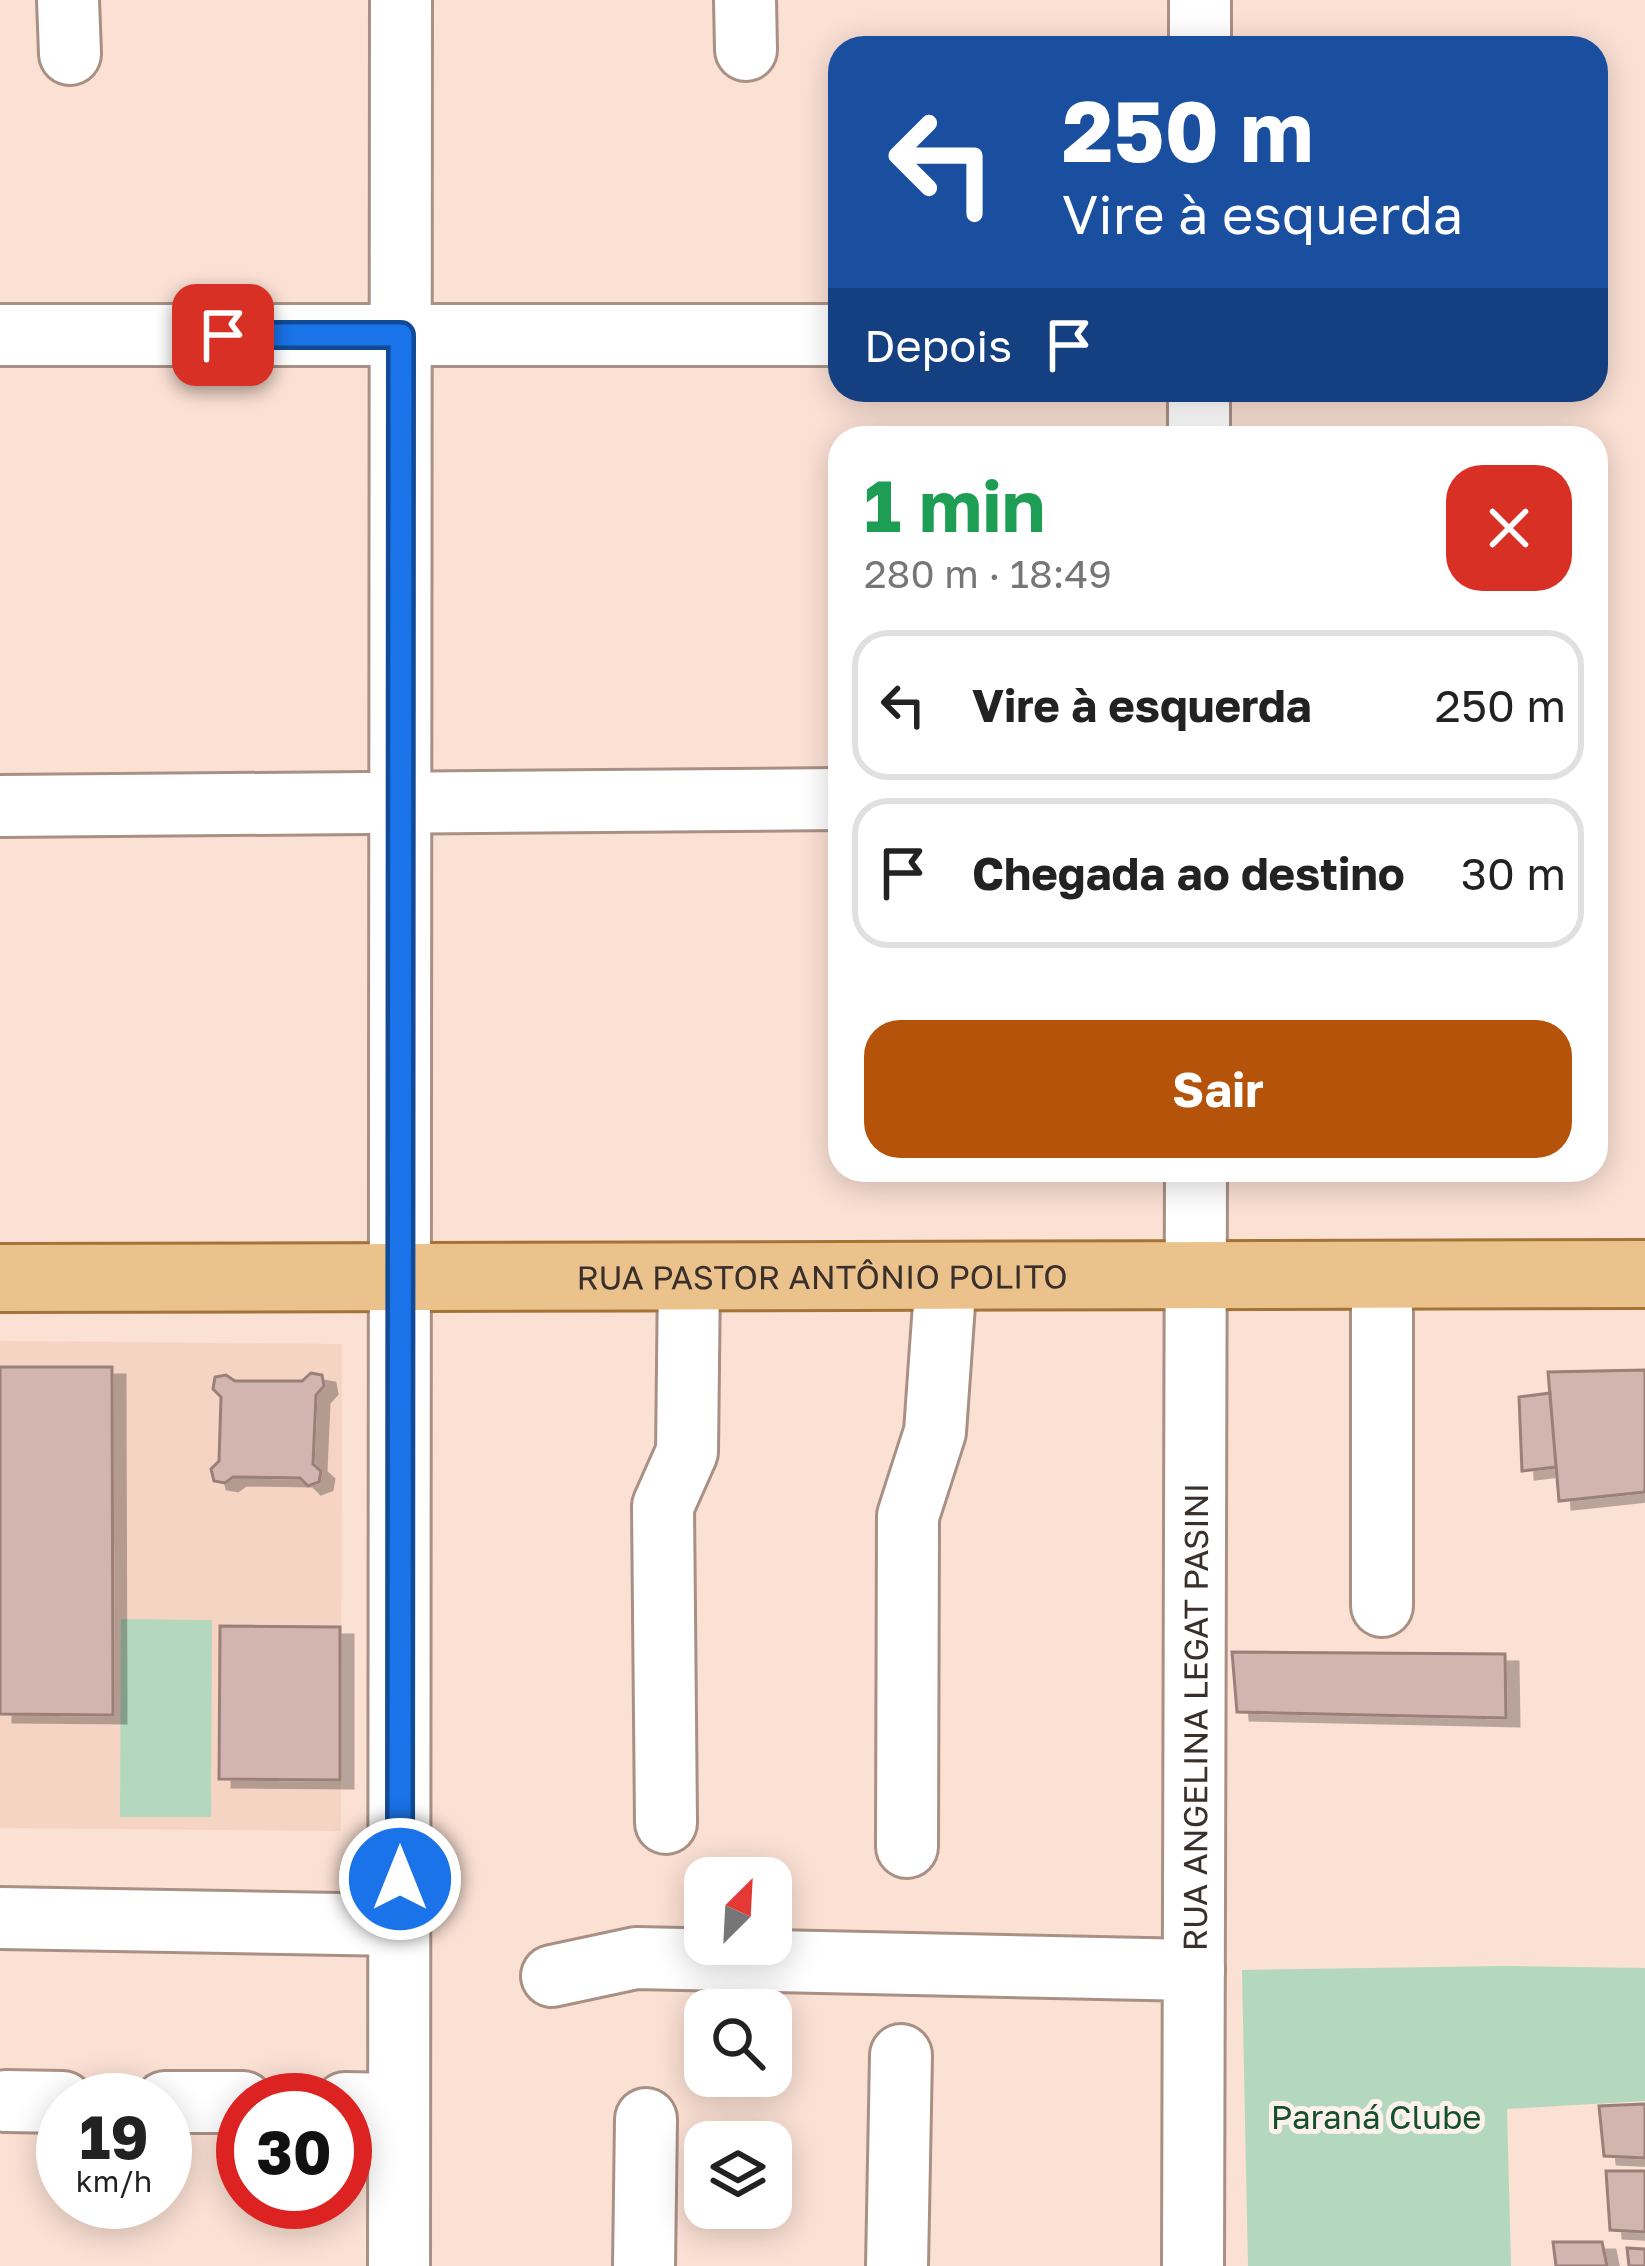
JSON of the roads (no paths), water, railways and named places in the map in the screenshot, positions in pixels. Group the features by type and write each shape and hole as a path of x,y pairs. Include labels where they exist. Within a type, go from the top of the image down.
{"main road":[{"name":"RUA PASTOR ANTÔNIO POLITO","path":"0,1278 1645,1274"}],"street":[{"path":"399,2266 372,2103 399,1925 401,0"},
{"path":"1200,0 1200,36"},
{"path":"0,335 828,335"},
{"path":"0,806 828,799"},
{"name":"RUA ANGELINA LEGAT PASINI","path":"1193,2266 1196,1182"},
{"path":"1382,1275 1382,1606"},
{"path":"907,1847 908,1516 935,1432 946,1276"},
{"path":"666,1823 663,1506 687,1452 689,1277"},
{"path":"0,1918 399,1925"},
{"path":"552,1976 636,1958 1194,1970"},
{"path":"897,2266 901,2055"},
{"path":"644,2266 646,2119"}],"park label":[{"name":"Paraná Clube","path":"1376,2116"}]}
